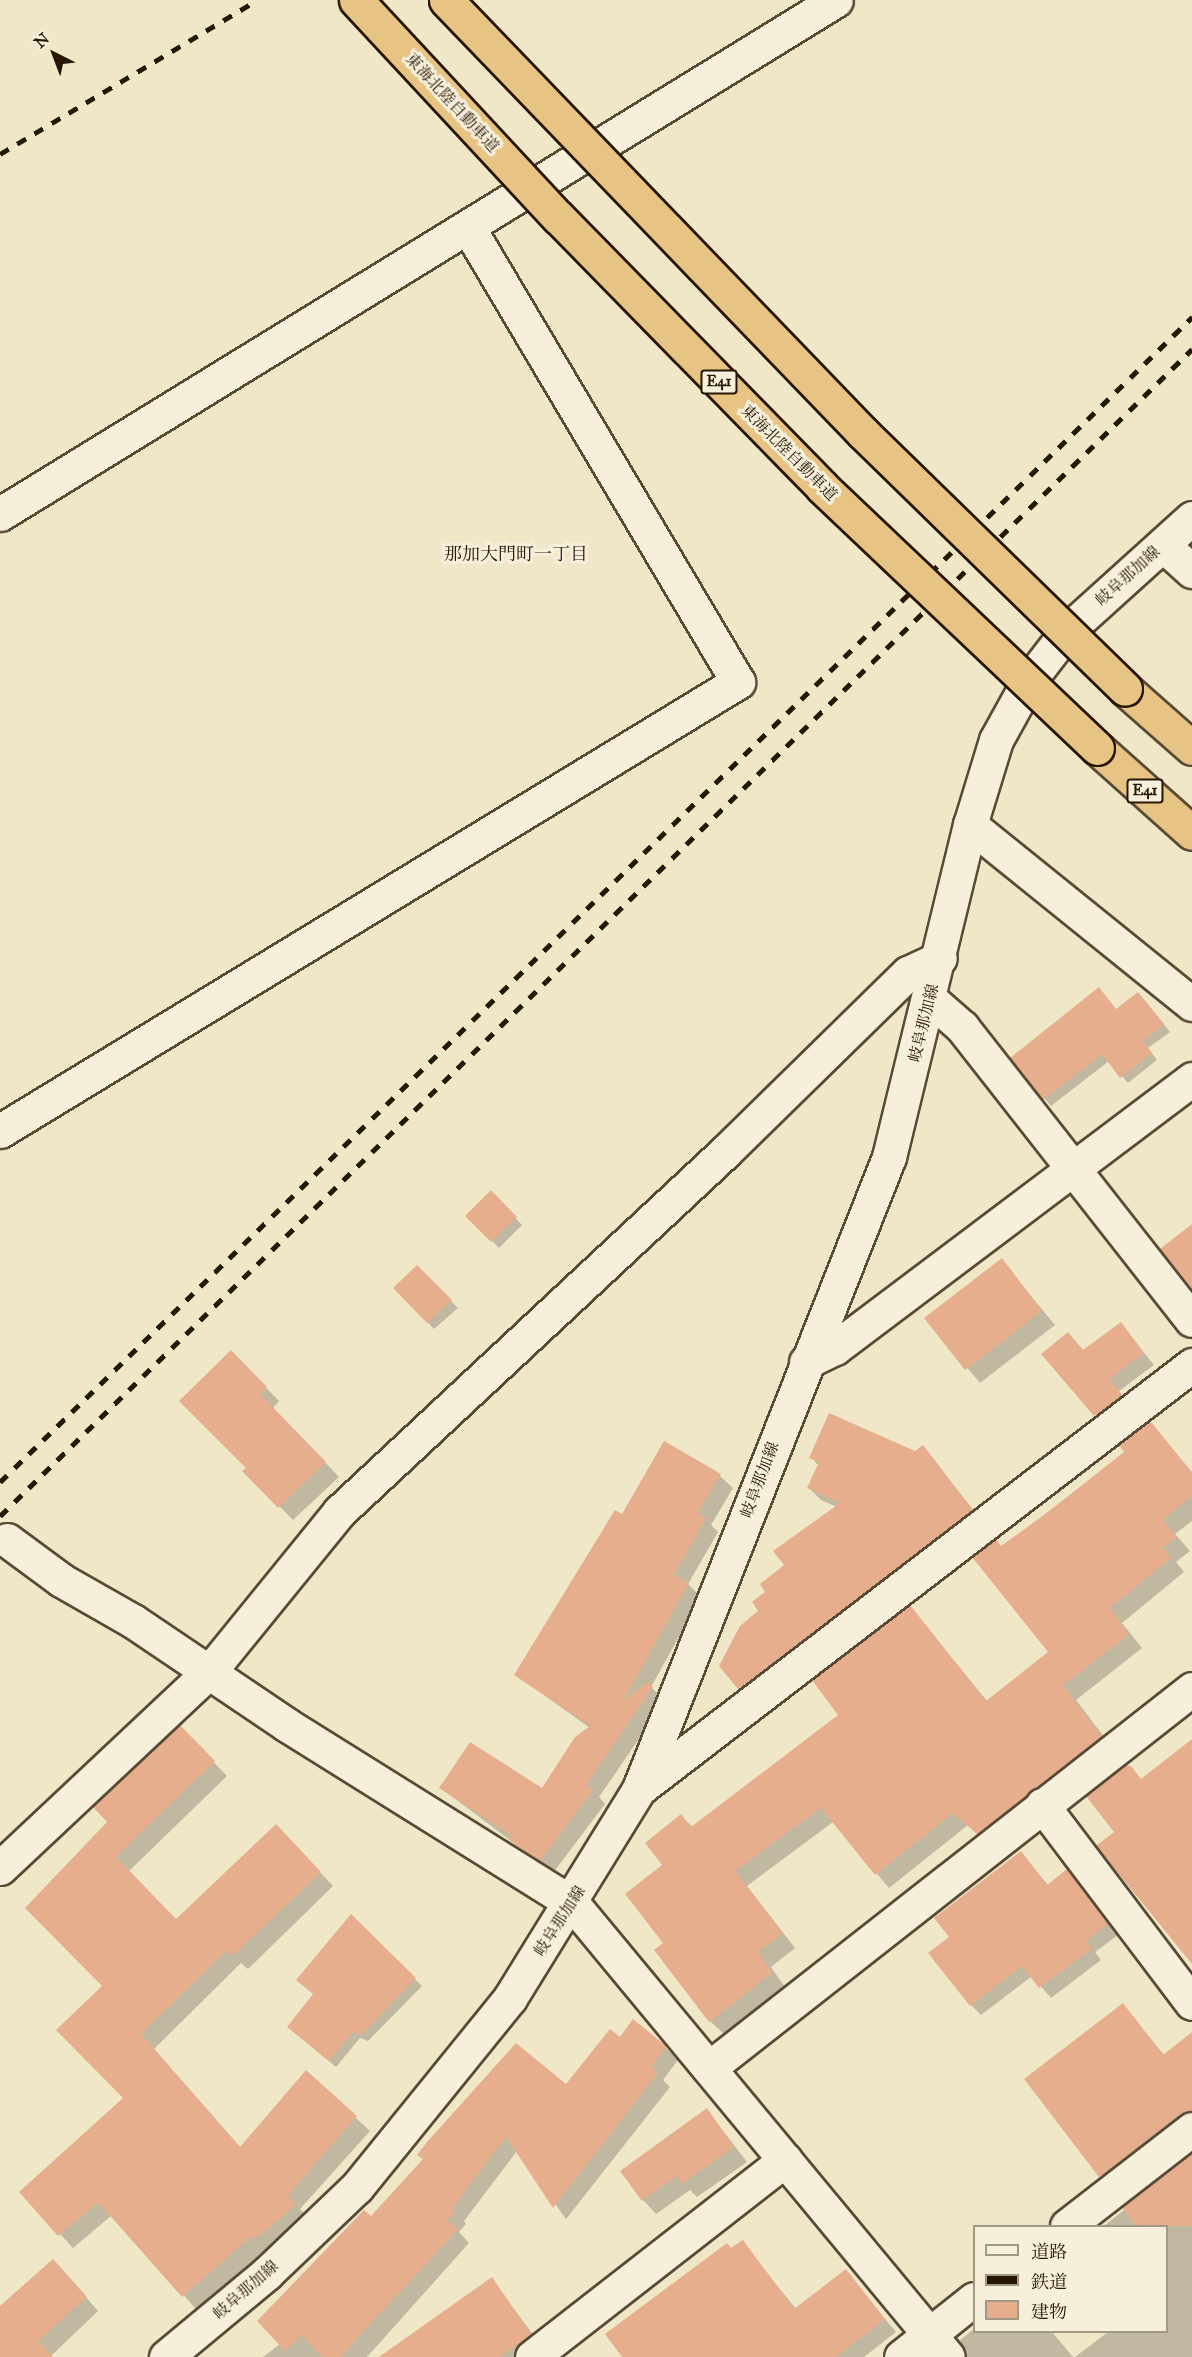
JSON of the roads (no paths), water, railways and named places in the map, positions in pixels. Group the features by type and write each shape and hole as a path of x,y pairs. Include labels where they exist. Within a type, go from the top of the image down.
{"highway":[{"name":"東海北陸自動車道","path":"356,0 558,218 822,487 1098,748 1192,833"},
{"path":"446,0 863,433 1125,689 1192,748"}],"street":[{"path":"0,514 836,0"},
{"path":"0,1131 738,682 468,227"},
{"name":"岐阜那加線","path":"166,2357 267,2273 357,2187 510,1998 572,1903 639,1790 806,1362 889,1157 930,999 970,825 996,740 1028,682 1068,630 1192,518"},
{"path":"1162,545 1192,572"},
{"path":"970,825 1192,1004"},
{"path":"0,1868 209,1672 339,1512 724,1152 908,973 940,958"},
{"path":"930,999 962,1027 1192,1320"},
{"path":"806,1362 835,1348 1192,1078"},
{"path":"639,1790 1192,1365"},
{"path":"7,1540 61,1580 133,1621 209,1672 572,1903 939,2345"},
{"path":"709,2068 1192,1689"},
{"path":"1042,1805 1192,2003"},
{"path":"1068,2225 1192,2129"},
{"path":"532,2357 785,2160"},
{"path":"901,2357 939,2345 973,2302"}],"railway":[{"path":"0,154 257,0"},
{"path":"0,1482 1192,317"},
{"path":"0,1516 1192,349"}],"district":[{"name":"那加大門町一丁目","path":"516,554"}]}
